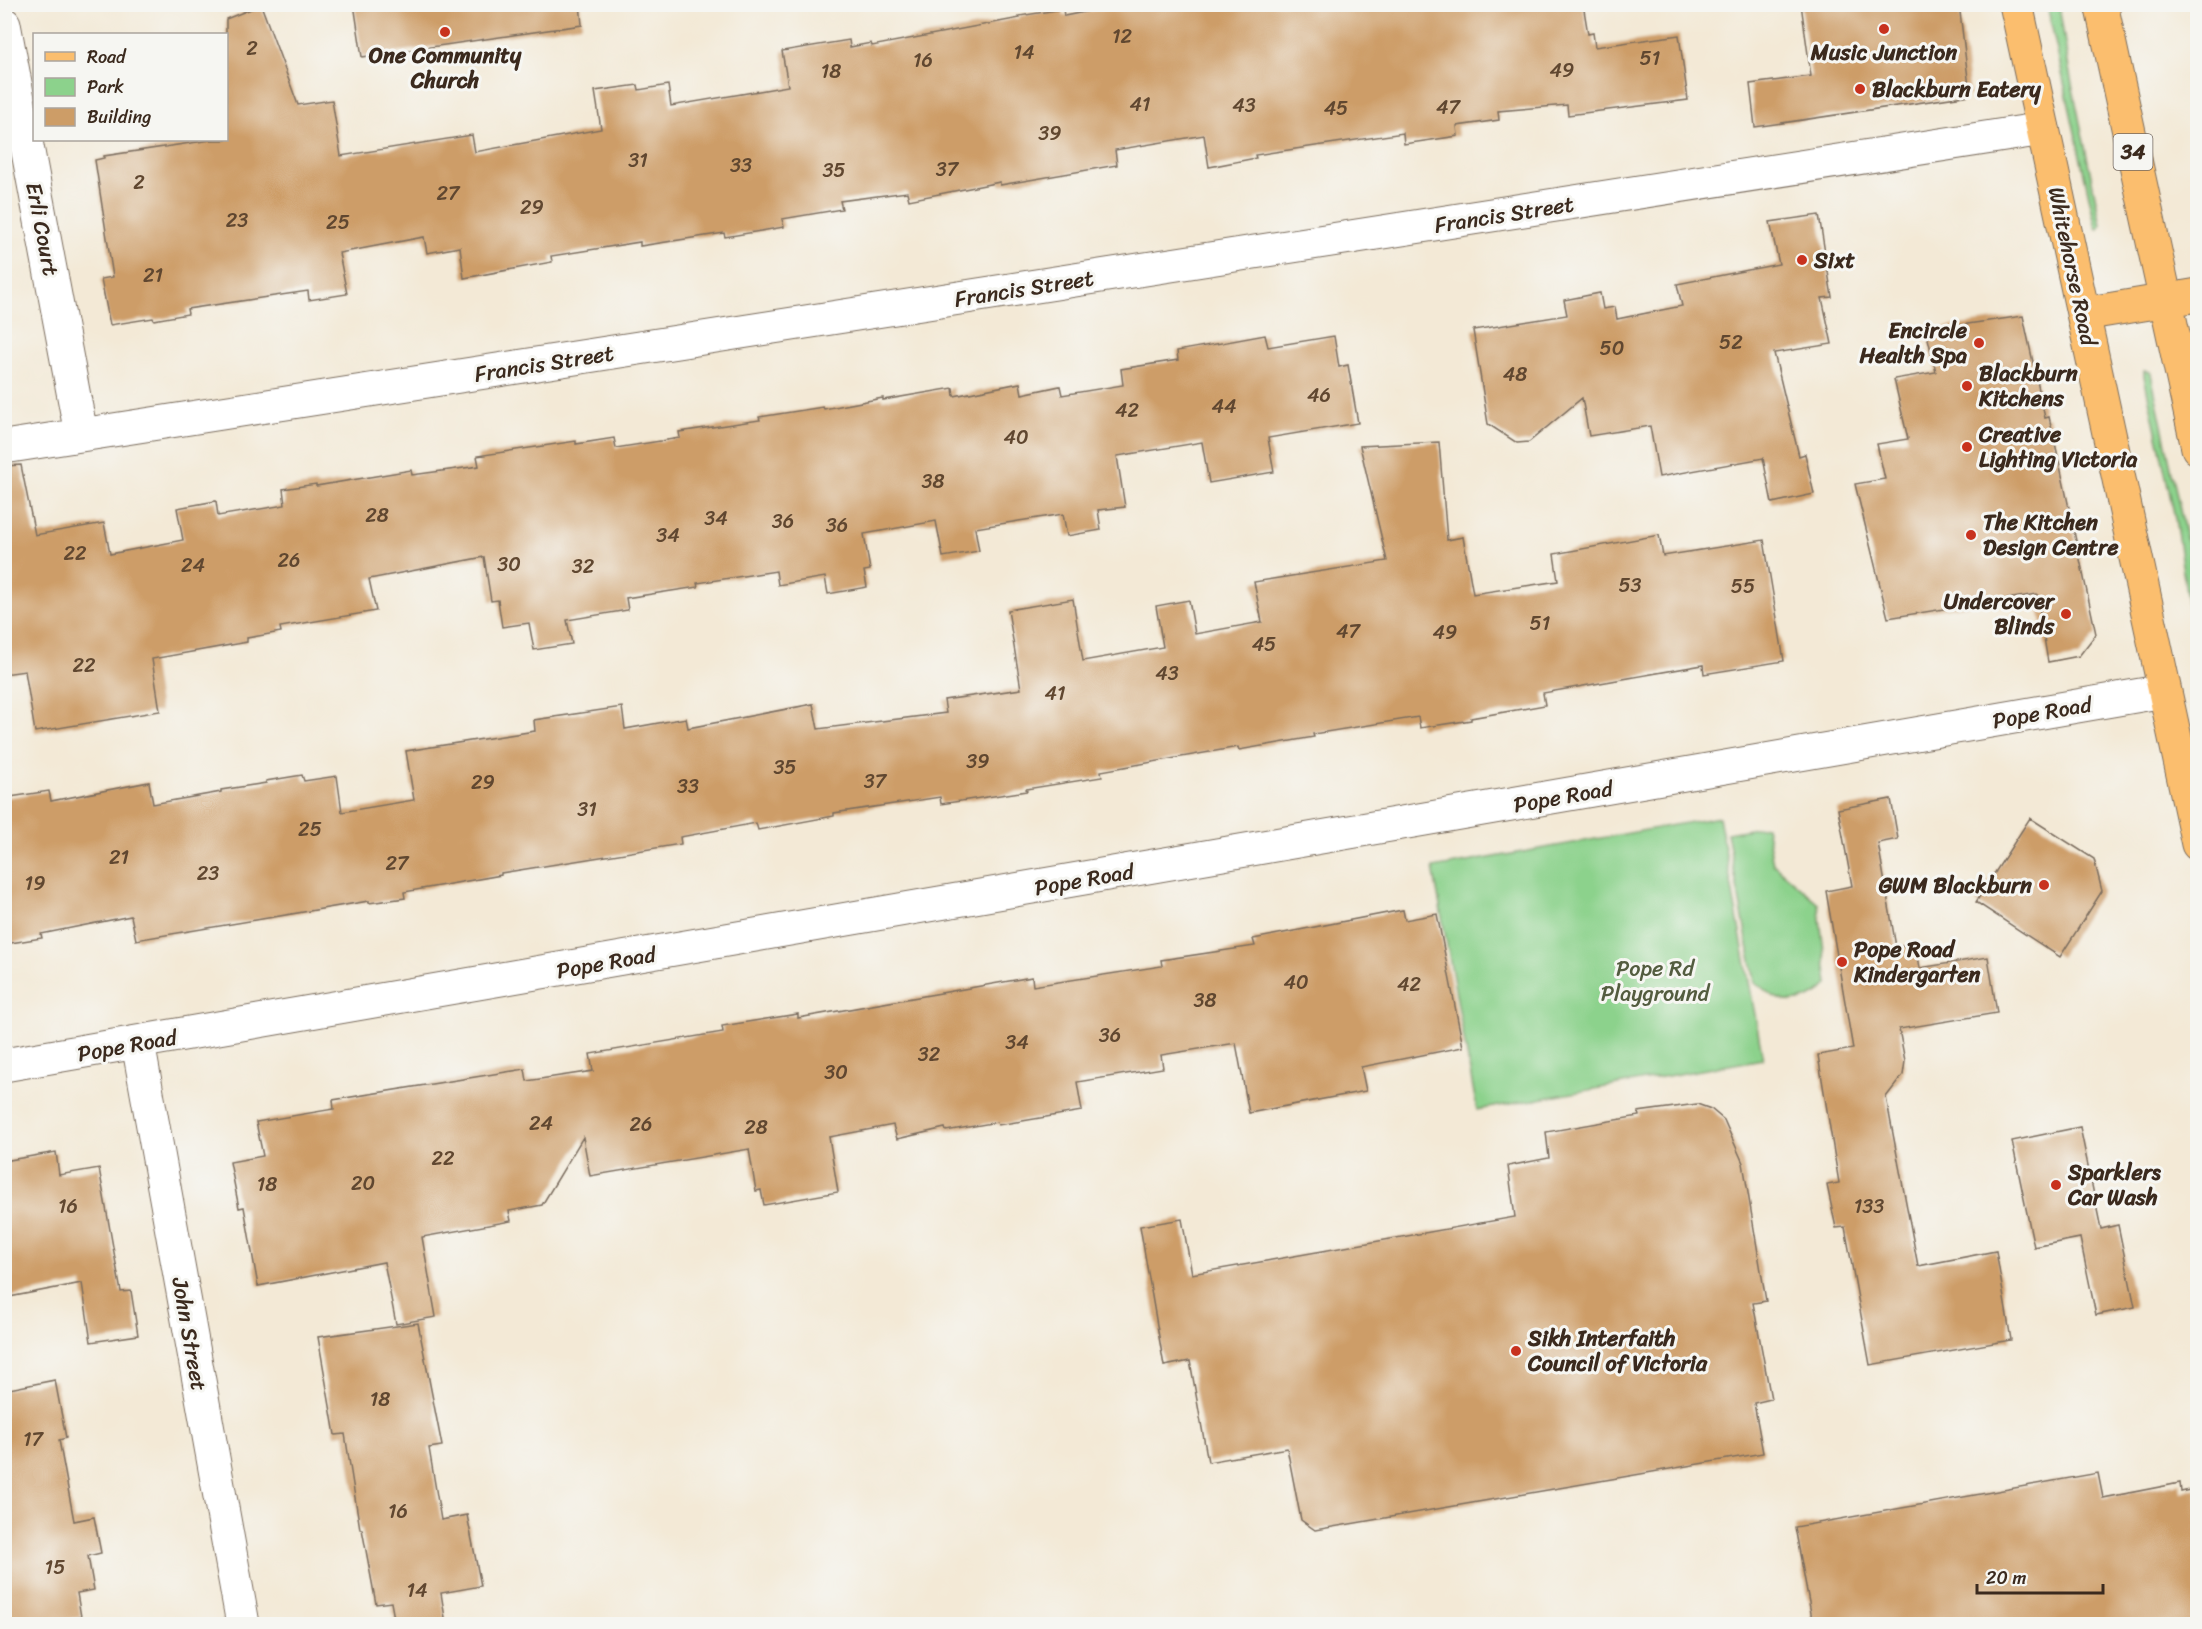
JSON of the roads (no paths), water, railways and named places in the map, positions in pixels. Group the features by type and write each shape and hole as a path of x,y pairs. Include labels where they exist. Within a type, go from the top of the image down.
{"main road":[{"name":"Whitehorse Road","path":"2016,4 2198,844"},
{"name":"34","path":"2101,4 2198,448"},
{"path":"2083,314 2198,295"}],"street":[{"name":"Erli Court","path":"4,24 81,434"},
{"name":"Francis Street","path":"4,447 2043,129"},
{"name":"Pope Road","path":"4,1065 2164,691"},
{"name":"John Street","path":"138,1043 243,1624"}],"place":[{"name":"Music Junction","path":"1884,29"},
{"name":"One Community Church","path":"445,32"},
{"name":"Blackburn Eatery","path":"1860,89"},
{"name":"Sixt","path":"1802,260"},
{"name":"Encircle Health Spa","path":"1979,343"},
{"name":"Blackburn Kitchens","path":"1967,386"},
{"name":"Creative Lighting Victoria","path":"1967,447"},
{"name":"The Kitchen Design Centre","path":"1971,535"},
{"name":"Undercover Blinds","path":"2066,614"},
{"name":"GWM Blackburn","path":"2044,885"},
{"name":"Pope Road Kindergarten","path":"1842,962"},
{"name":"Sparklers Car Wash","path":"2056,1185"},
{"name":"Sikh Interfaith Council of Victoria","path":"1516,1351"}],"park label":[{"name":"Pope Rd Playground","path":"1655,980"}]}
